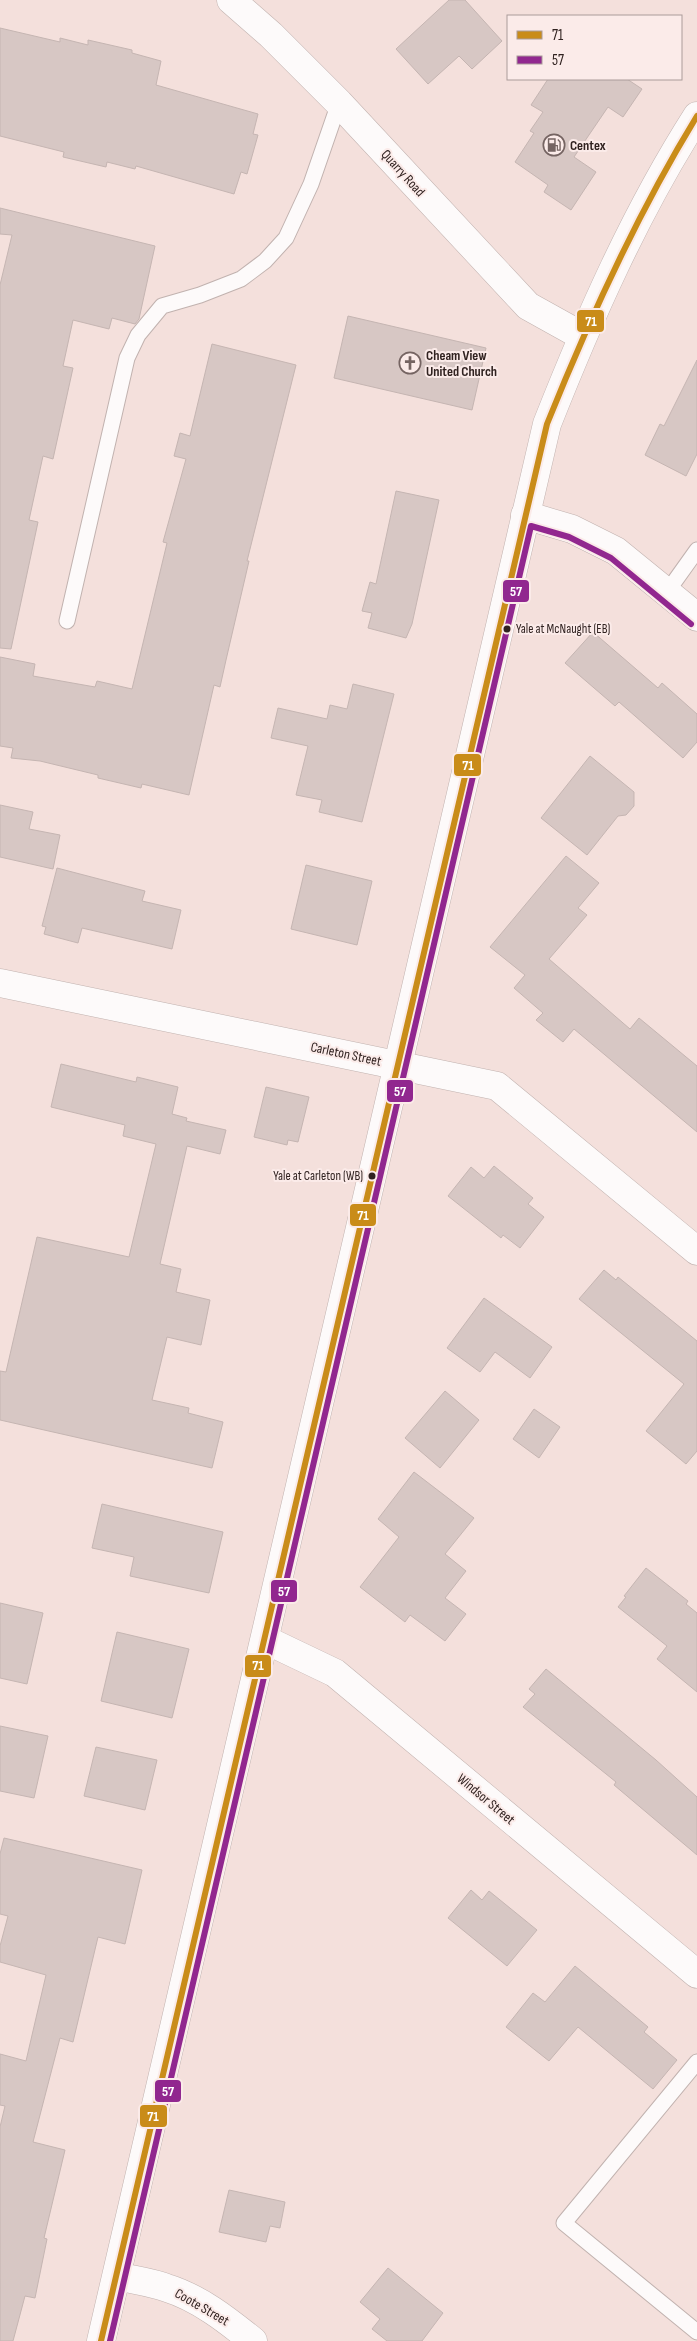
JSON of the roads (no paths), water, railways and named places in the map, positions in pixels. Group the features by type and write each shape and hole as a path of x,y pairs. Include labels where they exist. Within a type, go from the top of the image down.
{"main road":[{"name":"Quarry Road","path":"231,0 271,34 339,103 461,237 528,306 582,336"},
{"path":"101,2341 266,1640 397,1064 547,424 582,336 644,206 697,116"},
{"path":"525,516 572,529 616,551 697,617"},
{"name":"Carleton Street","path":"0,983 497,1086 697,1251"},
{"name":"Windsor Street","path":"266,1640 335,1673 697,1974"},
{"name":"Coote Street","path":"117,2276 167,2288 198,2302 231,2323 253,2341"}],"lane":[{"path":"67,621 127,358 138,335 162,306 200,295 241,279 264,261 286,238 311,184 339,103"},
{"path":"667,592 697,550"},
{"path":"697,2062 564,2223 697,2332"}],"place":[{"name":"Centex","path":"554,145"},
{"name":"Cheam View United Church","path":"410,363"},
{"name":"Yale at McNaught (EB)","path":"507,629"},
{"name":"Yale at Carleton (WB)","path":"372,1176"}]}
